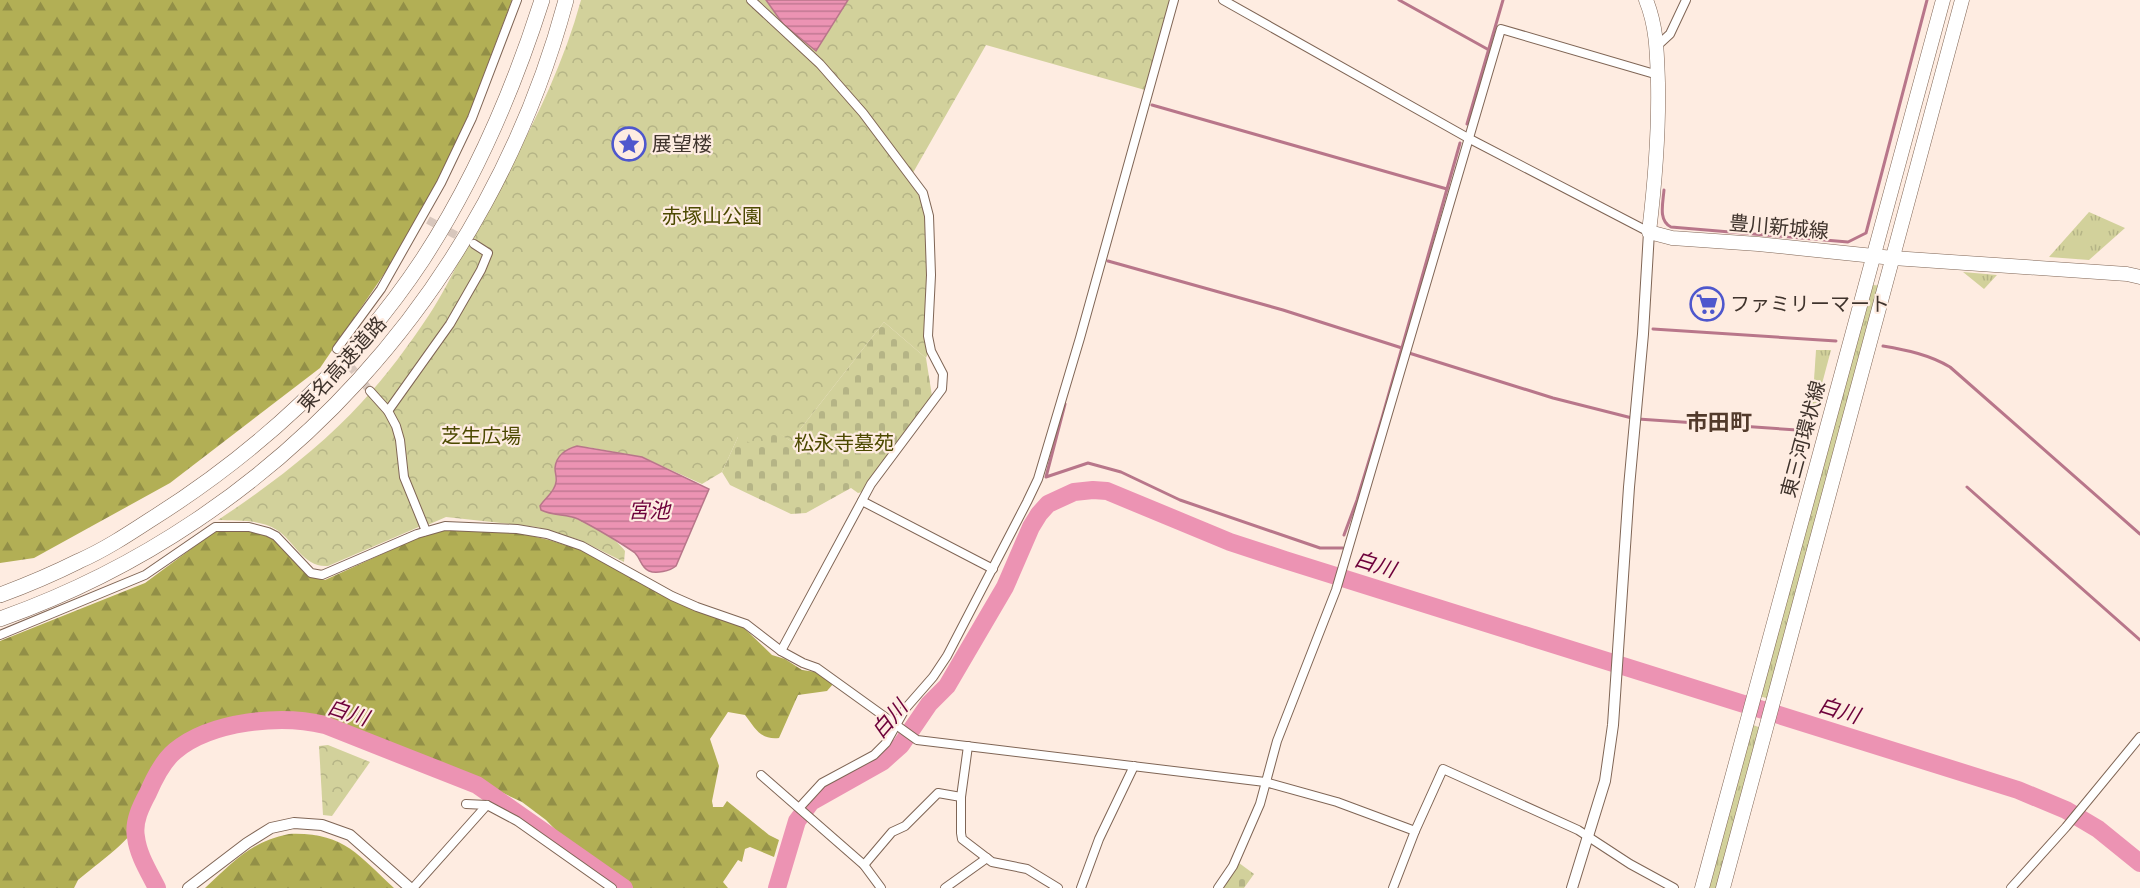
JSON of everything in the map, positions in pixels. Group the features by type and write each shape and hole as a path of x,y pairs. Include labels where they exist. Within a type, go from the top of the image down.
{"highway":[{"name":"東名高速道路","path":"0,595 81,561 177,503 271,432 313,393 385,311 423,260 456,205 489,139 542,0"},
{"name":"東名高速道路","path":"0,619 47,601 133,558 219,505 302,439 345,397 414,314 456,253 495,186 531,107 567,0"}],"main road":[{"path":"1646,0 1651,13 1657,46 1659,124 1649,232"},
{"name":"東三河環状線","path":"1702,888 1943,0"},
{"name":"東三河環状線","path":"1723,888 1962,0"},
{"name":"豊川新城線","path":"1649,232 1672,238 1893,258 2127,274 2140,277"}],"street":[{"path":"337,349 381,289 425,219 472,118 517,0"},
{"path":"751,0 820,64 863,113 923,193 929,216 931,275 928,336 931,351 943,374 942,389 871,484 781,651"},
{"path":"800,807 822,783 874,755 898,725 905,709 933,677 947,656 1038,479 1174,0"},
{"path":"1223,0 1468,138 1649,232 1617,653 1614,725 1605,781 1572,888"},
{"path":"1657,46 1670,34 1686,0"},
{"path":"1218,888 1233,866 1260,804 1277,741 1337,586 1501,29 1658,75"},
{"path":"388,411 450,324 482,270 488,254 474,244"},
{"path":"370,391 388,411 400,440 404,477 426,531"},
{"path":"862,501 993,569"},
{"path":"0,635 145,575 215,526 249,527 268,532 276,536 312,573 322,575 426,531 445,526 517,529 567,540 588,549 672,596 746,624 781,651 817,668 917,740 1265,782 1337,802 1414,831"},
{"path":"2011,888 2138,742"},
{"path":"968,746 961,797 960,833 962,839 1000,866 1026,869 1058,888"},
{"path":"1081,888 1100,839 1134,766"},
{"path":"1393,888 1414,831 1443,769 1578,830 1674,888"},
{"path":"761,775 864,865 881,888"},
{"path":"864,865 892,832 905,826 938,793 961,797"},
{"path":"466,804 487,805 517,821 612,888"},
{"path":"192,885 247,843 271,828 294,823 322,825 350,835 412,888 487,805"},
{"path":"945,888 987,858"}],"green space":[{"path":"0,0 512,0 468,117 438,181 397,255 320,368 170,483 34,558 0,563"},
{"name":"赤塚山公園","path":"581,0 1170,0 1145,90 986,45 910,178 923,204 926,218 928,353 926,358 884,322 791,441 774,431 758,447 738,437 722,472 702,484 642,457 587,447 571,448 564,452 557,460 555,467 556,482 548,513 574,518 603,532 625,551 624,562 580,540 537,527 446,517 328,566 320,566 306,559 283,535 270,526 248,521 218,520 275,480 330,434 371,392 414,337 443,292 525,140 551,85"},
{"path":"2089,212 2125,228 2089,260 2049,257"},
{"path":"1963,272 1997,275 1984,289"},
{"path":"1873,285 1882,286 1770,699 1759,696"},
{"name":"松永寺墓苑","path":"884,322 926,358 932,396 862,492 858,493 851,488 806,513 791,514 730,485 722,472 738,437 774,430 791,441"},
{"path":"1816,350 1831,350 1811,425"},
{"path":"453,528 519,533 584,551 743,627 772,655 785,659 802,670 816,672 833,684 827,691 798,695 779,738 763,735 755,729 745,715 728,712 710,739 719,766 712,801 713,807 723,807 727,801 769,835 779,840 774,857 750,847 745,849 742,862 738,860 723,882 728,888 630,888 583,858 546,820 522,802 473,779 413,758 305,714 265,716 223,725 185,743 170,756 158,772 143,799 134,829 129,836 78,880 74,888 0,888 0,641 145,583 214,532 251,531 272,537 308,574 325,580 415,539"},
{"path":"1751,724 1763,729 1720,888 1707,888"},
{"path":"328,745 370,762 332,816 323,815 319,746"},
{"path":"289,834 307,834 336,841 359,855 394,888 205,888 252,848"},
{"path":"1239,863 1254,874 1244,888 1222,888"}],"water":[{"path":"766,0 848,0 816,51 783,24"},
{"name":"宮池","path":"577,446 642,457 709,489 676,566 663,571 649,571 644,568 635,553 599,530 578,519 541,510 540,506 555,486 557,460 565,451"}],"waterway":[{"path":"1399,0 1489,50"},
{"path":"1467,124 1503,0"},
{"path":"1664,190 1663,216 1664,221 1671,227 1848,242 1866,233 1927,0"},
{"path":"1152,105 1447,189"},
{"path":"1344,535 1382,418 1460,143"},
{"path":"1108,261 1283,310 1402,348"},
{"path":"1653,329 1836,341"},
{"path":"1883,346 1934,359 1950,367 2140,534"},
{"path":"1409,353 1553,398 1632,418"},
{"path":"1065,404 1046,477 1088,463 1121,472 1180,500 1320,548 1343,548"},
{"path":"1638,419 1812,431"},
{"path":"1967,487 2140,640"},
{"name":"白川","path":"777,888 797,821 811,802 882,762 901,745 929,704 947,686 1005,587 1039,514 1048,504 1074,492 1093,490 1107,491 1230,542 1285,560 2018,790 2066,810 2098,829 2140,863"},
{"name":"白川","path":"157,888 144,863 136,837 138,814 156,776 175,751 190,741 227,727 268,720 325,725 477,785 624,888"}],"tunnel":[{"path":"428,220 465,240"},
{"path":"342,356 370,391"}],"place":[{"name":"展望楼","path":"629,144"},
{"name":"ファミリーマート","path":"1707,304"}],"district":[{"name":"市田町","path":"1719,422"}],"park label":[{"name":"芝生広場","path":"481,436"}]}
